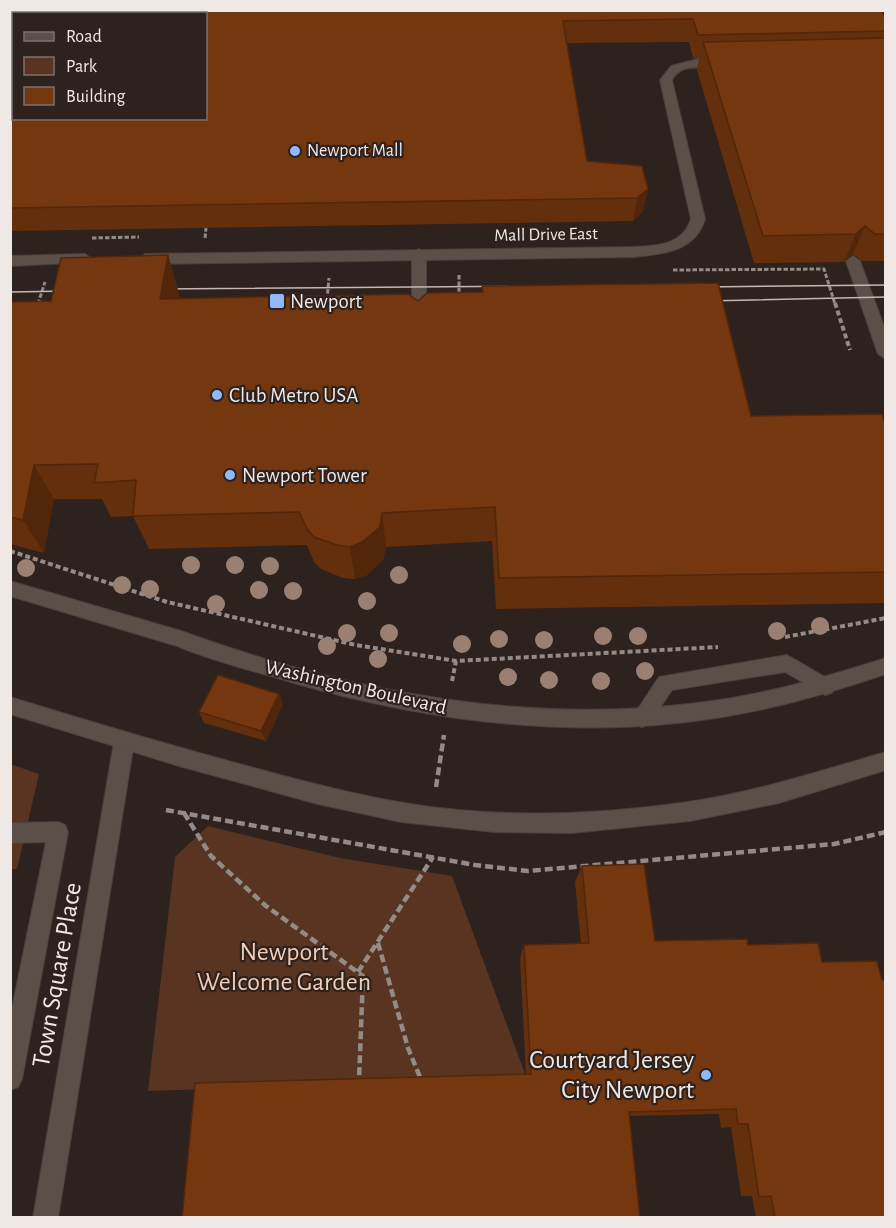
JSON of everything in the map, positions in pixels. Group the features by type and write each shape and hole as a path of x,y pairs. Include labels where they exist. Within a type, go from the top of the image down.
{"street":[{"name":"Mall Drive East","path":"130,259 633,252 662,249 684,241 692,234 698,219 667,86 668,74 672,69 689,64 741,62"},
{"path":"419,255 419,332"},
{"path":"10,261 95,259"},
{"path":"853,261 885,354"},
{"name":"Washington Boulevard","path":"10,588 181,639 202,648 399,701 508,716 579,719 642,718 736,707 825,687 885,666"},
{"path":"642,718 666,683 787,663 825,687"},
{"path":"10,705 124,742 355,804 424,816 492,821 598,820 695,810 762,797 885,761"},
{"name":"Town Square Place","path":"45,1218 124,742"},
{"path":"10,833 58,832 10,1079"}],"path":[{"path":"662,270 824,269 850,350"},
{"path":"451,272 459,272 459,302"},
{"path":"36,312 46,279"},
{"path":"327,300 327,307"},
{"path":"38,306 48,305"},
{"path":"10,551 167,602 356,645 456,661 721,647"},
{"path":"780,638 885,618"},
{"path":"452,681 456,661"},
{"path":"436,787 444,735"},
{"path":"184,813 211,856 266,906 363,976 359,1084"},
{"path":"358,972 433,857"},
{"path":"378,942 408,1048 422,1083"}],"green space":[{"path":"10,764 39,774 17,869 11,869"},
{"name":"Newport Welcome Garden","path":"208,826 340,858 452,876 527,1079 148,1091 175,857"}],"building":[{"name":"Newport Mall","path":"10,10 882,10 885,18 885,31 698,35 693,19 563,21 587,161 642,166 648,189 637,198 10,208"},
{"path":"885,38 885,234 875,234 865,226 856,234 763,236 703,42"},
{"path":"168,255 160,299 408,294 418,301 427,293 483,292 482,286 718,283 751,416 882,414 885,424 885,572 499,578 495,507 382,513 380,527 362,542 350,547 314,537 307,529 299,512 133,516 136,480 94,483 98,464 34,465 23,520 10,517 10,302 51,301 61,258"},
{"path":"218,675 279,694 261,731 199,712"},
{"path":"644,864 655,941 747,939 748,945 818,943 822,962 877,961 882,980 885,980 885,1218 775,1218 771,1196 759,1197 748,1124 738,1124 736,1109 629,1112 640,1218 182,1218 195,1083 531,1074 524,945 589,943 582,866"}],"tram line":[{"path":"703,287 886,285"},
{"path":"160,289 544,286"},
{"path":"10,292 70,291"},
{"path":"706,301 886,297"}],"place":[{"name":"Newport Mall","path":"295,151"},
{"name":"Newport","path":"277,301"},
{"name":"Club Metro USA","path":"217,395"},
{"name":"Newport Tower","path":"230,475"},
{"name":"Courtyard Jersey City Newport","path":"706,1075"}]}
